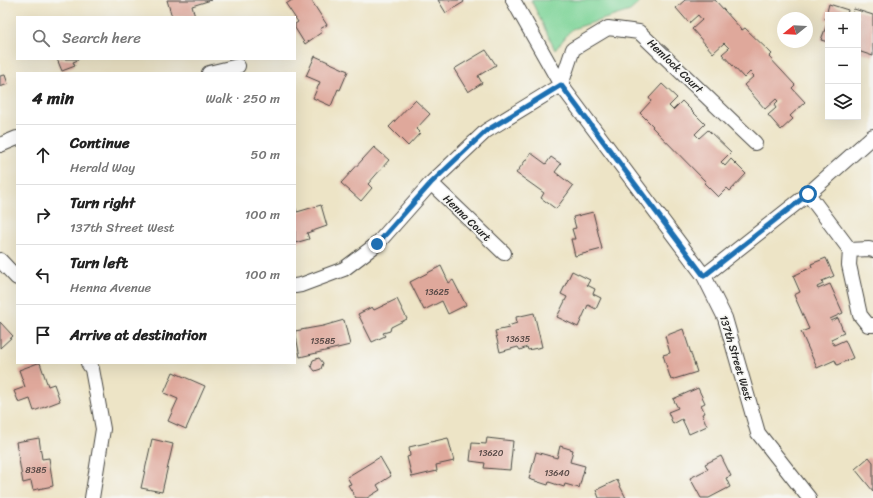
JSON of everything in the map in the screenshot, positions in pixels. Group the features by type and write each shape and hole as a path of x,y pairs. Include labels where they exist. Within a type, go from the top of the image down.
{"street":[{"name":"137th Street West","path":"513,0 561,85 704,276 725,318 758,433 809,498"},
{"name":"Hemlock Court","path":"561,85 573,49 608,28 639,32 755,143"},
{"path":"213,72 238,66"},
{"path":"296,286 344,270 372,249 431,183 486,131 561,85"},
{"path":"704,276 808,194 873,136"},
{"path":"0,145 16,138"},
{"name":"Henna Court","path":"431,183 504,253"},
{"path":"808,194 850,250 849,265 860,315 868,325 873,325"},
{"path":"850,250 873,250"},
{"path":"0,260 16,277"},
{"path":"92,498 103,429 94,365"}],"green space":[{"path":"531,0 642,0 630,11 572,29 555,50"}],"building":[{"path":"167,0 211,0 192,6 195,16 172,16"},
{"path":"292,0 311,0 327,25 320,29 322,32 305,44 296,30 296,23 298,22 296,16 294,16 286,4"},
{"path":"438,0 463,0 464,2 446,13"},
{"path":"685,0 715,0 742,30 745,28 772,54 769,57 795,85 792,88 805,102 790,116 793,119 781,130 768,115 776,108 774,105 778,101 776,99 765,109 744,85 754,76 750,72 744,78 722,54 729,48 724,43 713,53 692,29 702,20 698,15 689,23 676,8"},
{"path":"829,4 848,10 848,12 827,12"},
{"path":"854,9 873,15 873,56 861,52 861,12 853,12"},
{"path":"825,29 825,41 821,40"},
{"path":"486,50 496,65 478,76 482,83 468,92 454,69"},
{"path":"315,56 348,71 331,106 313,98 320,82 306,76"},
{"path":"57,60 78,60 73,62 75,66 62,71"},
{"path":"5,75 8,84 0,87 0,76"},
{"path":"662,84 677,98 669,106 673,110 682,101 705,124 695,134 699,138 708,130 731,152 721,162 725,166 731,159 746,174 730,191 727,188 718,197 704,183 706,182 640,113 651,101 649,98"},
{"path":"415,100 430,114 416,129 420,133 408,146 389,127"},
{"path":"374,147 389,160 368,184 372,188 361,201 341,183"},
{"path":"531,153 546,164 551,157 561,164 555,172 573,186 556,209 541,198 544,193 516,173"},
{"path":"321,205 327,226 307,233 309,239 296,243 296,209 297,212"},
{"path":"593,212 602,249 575,256 571,239 575,239 572,229 576,228 573,217"},
{"path":"826,258 834,276 822,281 823,284 817,287 818,289 830,284 843,313 830,319 831,321 838,318 844,333 831,339 834,345 845,340 853,358 837,365 835,360 817,368 801,332 809,329 794,295 800,292 793,276 812,267 811,264"},
{"path":"441,266 449,283 453,280 466,305 448,314 442,301 424,310 410,282"},
{"path":"572,271 590,280 587,285 595,289 593,294 601,298 596,309 588,305 578,327 557,317 567,297 561,294"},
{"path":"397,299 407,319 391,327 390,331 383,333 385,336 372,342 358,314 372,307 374,310"},
{"path":"534,313 542,347 528,350 527,347 520,350 518,347 500,352 495,331 509,328 508,326 517,323 516,317"},
{"path":"344,320 350,345 300,357 296,331 323,326"},
{"path":"0,322 13,336 0,348"},
{"path":"683,329 697,372 671,380 663,355 670,353 665,336"},
{"path":"319,358 323,363 321,369 315,371 311,366 313,360"},
{"path":"35,364 40,364 48,386 54,384 60,401 34,411 30,399 19,403 14,391 25,387 19,370"},
{"path":"173,372 205,386 186,429 168,421 178,399 164,393"},
{"path":"698,388 705,403 701,405 705,413 702,414 707,426 689,434 682,419 673,424 668,412 678,408 673,399"},
{"path":"39,438 42,459 49,458 53,486 33,490 31,481 23,483 16,442"},
{"path":"448,438 454,461 436,465 437,471 412,477 407,457 410,456 409,447"},
{"path":"487,438 513,441 510,470 484,468 485,463 470,461 472,443 486,444"},
{"path":"152,439 173,444 162,492 141,488"},
{"path":"560,446 573,450 570,462 585,466 579,488 565,484 564,487 549,482 548,485 529,479 536,452 557,458"},
{"path":"721,456 731,476 726,478 730,487 709,498 701,498 690,478 708,469 705,464"},
{"path":"380,457 391,476 377,485 380,490 367,498 356,498 348,485 351,484 347,477"},
{"path":"869,457 873,462 873,491 855,469"},
{"path":"617,480 626,498 599,498 596,490"}],"route":[{"path":"377,244 431,183 486,131 561,85 704,276 808,194"}]}
